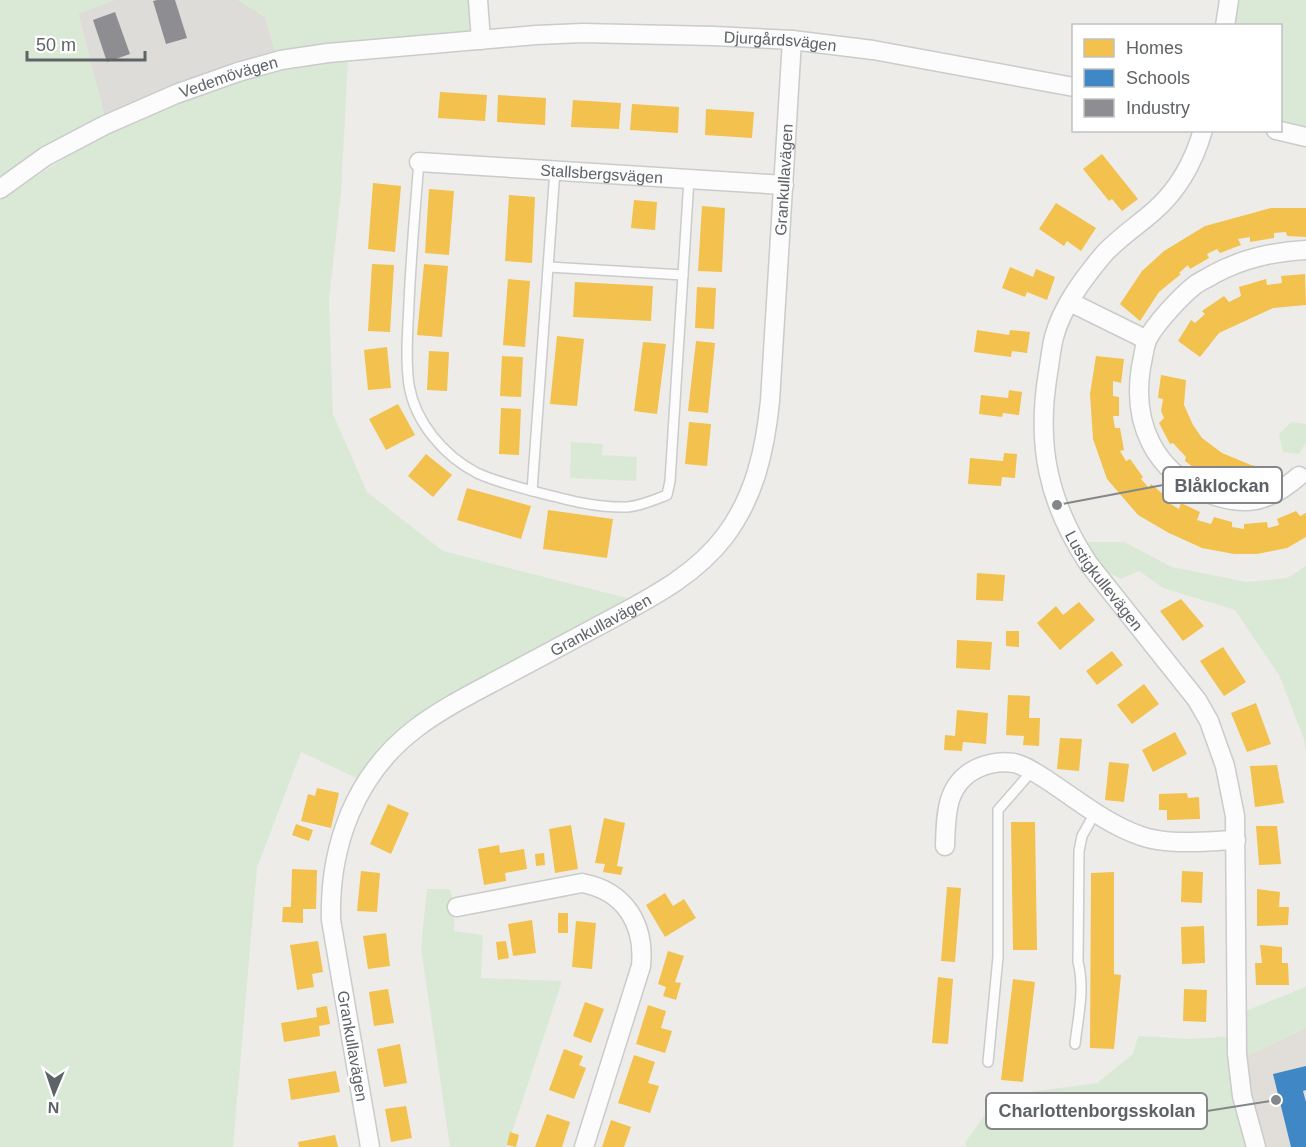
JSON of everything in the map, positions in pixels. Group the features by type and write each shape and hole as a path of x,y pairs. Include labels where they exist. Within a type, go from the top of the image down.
{"street":[{"path":"478,0 481,40"},
{"path":"1225,24 1229,0"},
{"name":"Djurgårdsvägen","path":"481,40 571,34 647,33 792,40 918,57 1072,87"},
{"name":"Vedemövägen","path":"0,189 46,156 105,125 176,94 238,72 299,57 481,40"},
{"name":"Grankullavägen","path":"370,1147 331,920 334,864 344,827 351,809 372,772 400,742 416,729 463,699 676,583 704,560 740,515 750,494 766,439 792,40"},
{"path":"1282,131 1306,137"},
{"name":"Lustigkullevägen","path":"1202,132 1188,168 1171,193 1153,212 1125,233 1104,254 1070,302 1054,337 1043,411 1044,449 1049,477 1066,527 1089,563 1197,700 1209,721 1229,781 1236,840 1237,1054 1242,1096 1256,1147"},
{"name":"Stallsbergsvägen","path":"420,162 784,185"},
{"path":"1299,476 1270,497 1247,501 1218,497 1186,482 1164,463 1145,433 1138,396 1147,340 1177,302 1196,284 1234,264 1262,255 1306,250"},
{"path":"1070,302 1147,340"},
{"path":"945,846 948,802 962,779 971,771 992,763 1013,763 1032,771 1129,831 1152,839 1164,841 1236,840"},
{"path":"457,907 582,883 596,886 613,895 632,916 642,942 641,966 584,1147"}],"lane":[{"path":"420,162 411,265 407,355 414,403 424,425 460,463 478,474 568,501 628,507 667,495 672,459 689,179"},
{"path":"532,491 555,170"},
{"path":"549,267 683,275"},
{"path":"988,1062 998,957 998,810 1032,771"},
{"path":"1075,1044 1082,986 1078,962 1079,851 1082,836 1096,811"}],"shaded area":[{"path":"114,0 238,0 265,17 280,67 108,129 78,13"},
{"path":"1306,1028 1306,1147 1255,1147 1240,1059"}],"green space":[{"path":"0,0 114,0 78,14 108,129 227,80 280,67 265,17 238,0 475,0 476,47 348,61 341,192 329,300 333,414 367,492 443,551 650,604 538,662 421,733 369,784 301,752 257,868 233,1147 0,1147 0,200 100,135 56,157 0,196"},
{"path":"1225,0 1306,0 1306,143 1260,132 1282,132 1282,24 1222,24"},
{"path":"1291,422 1306,424 1306,442 1299,454 1283,452 1279,434"},
{"path":"571,442 603,444 602,455 637,457 636,481 570,478"},
{"path":"1075,542 1124,542 1172,567 1246,582 1287,578 1306,566 1306,752 1304,739 1279,675 1235,610 1163,588 1139,571 1121,579 1090,563"},
{"path":"427,889 450,889 455,906 454,931 483,935 481,978 562,981 507,1147 450,1147 421,948"},
{"path":"1306,987 1306,1028 1240,1059 1255,1147 966,1147 965,1143 998,1096 1097,1083 1133,1054 1138,1036 1190,1039 1238,1036 1238,1014"}],"building: Homes":[{"path":"440,92 487,95 485,121 438,118"},
{"path":"498,95 546,98 545,125 497,122"},
{"path":"573,100 621,103 619,129 571,127"},
{"path":"632,104 679,107 678,133 630,130"},
{"path":"706,109 754,112 752,138 705,135"},
{"path":"1102,154 1138,199 1122,211 1112,199 1109,201 1083,169"},
{"path":"373,183 401,186 395,252 368,249"},
{"path":"429,189 454,191 449,255 425,253"},
{"path":"509,195 535,197 532,263 505,261"},
{"path":"634,200 657,202 655,230 631,228"},
{"path":"1056,203 1096,228 1081,251 1067,241 1064,246 1039,229"},
{"path":"702,206 725,208 722,272 698,271"},
{"path":"1271,208 1306,208 1306,237 1287,236 1286,232 1274,233 1274,238 1250,242 1250,237 1238,239 1241,245 1220,253 1217,249 1207,254 1209,258 1190,269 1188,265 1179,273 1181,274 1159,292 1140,321 1120,304 1142,271 1164,251 1205,226"},
{"path":"372,264 394,265 390,332 368,331"},
{"path":"424,264 448,266 442,337 417,335"},
{"path":"1010,267 1033,277 1036,269 1055,277 1047,300 1027,292 1025,297 1002,288"},
{"path":"1305,274 1306,305 1273,308 1219,333 1200,357 1178,341 1191,320 1195,323 1205,314 1202,311 1224,296 1229,302 1241,296 1239,287 1266,279 1267,285 1282,283 1281,276"},
{"path":"508,279 530,281 525,347 503,345"},
{"path":"575,282 653,286 651,321 573,317"},
{"path":"697,287 716,288 714,329 695,328"},
{"path":"977,330 1009,335 1010,330 1030,332 1027,353 1012,351 1011,357 974,352"},
{"path":"557,336 584,339 577,406 550,404"},
{"path":"696,341 715,343 708,413 688,411"},
{"path":"643,342 666,344 657,414 634,411"},
{"path":"387,347 391,388 368,390 364,350"},
{"path":"429,351 449,352 447,391 427,390"},
{"path":"502,356 523,357 521,397 500,396"},
{"path":"1096,356 1124,359 1121,383 1113,381 1113,396 1119,397 1119,416 1113,416 1115,428 1120,428 1124,450 1120,451 1126,461 1130,459 1149,488 1151,484 1170,500 1169,503 1179,509 1181,503 1200,512 1197,520 1211,524 1214,517 1232,522 1232,527 1244,529 1244,524 1267,522 1268,528 1279,525 1277,519 1296,511 1300,516 1306,513 1306,537 1287,548 1257,554 1234,554 1202,548 1138,515 1107,479 1093,439 1090,394"},
{"path":"1161,375 1186,380 1184,405 1202,438 1222,453 1251,465 1266,468 1263,487 1245,485 1245,488 1222,482 1223,477 1207,472 1205,476 1185,461 1186,457 1173,443 1170,444 1159,423 1164,418 1161,411 1163,399 1158,398"},
{"path":"1009,390 1022,392 1019,415 1003,413 1002,417 979,414 981,395 1008,398"},
{"path":"398,404 415,435 386,450 369,419"},
{"path":"501,408 521,409 519,455 499,454"},
{"path":"689,422 711,424 707,466 685,464"},
{"path":"1004,453 1017,454 1015,478 1002,477 1001,486 968,484 970,458 1003,461"},
{"path":"426,454 452,475 433,497 408,476"},
{"path":"467,488 531,506 521,539 457,520"},
{"path":"548,510 613,519 607,558 543,549"},
{"path":"977,573 1005,575 1003,601 976,600"},
{"path":"1181,599 1204,626 1183,641 1160,611"},
{"path":"1079,602 1095,620 1060,650 1037,623 1056,606 1063,615"},
{"path":"1006,631 1019,631 1019,647 1006,646"},
{"path":"957,640 992,642 990,670 956,668"},
{"path":"1223,647 1246,682 1224,696 1200,661"},
{"path":"1112,651 1123,665 1097,685 1086,671"},
{"path":"1144,684 1159,704 1132,724 1117,705"},
{"path":"1008,695 1030,696 1029,718 1040,718 1039,746 1023,745 1024,736 1006,735"},
{"path":"1256,703 1271,744 1247,752 1231,713"},
{"path":"957,710 988,713 986,744 963,742 962,751 944,750 945,735 955,736"},
{"path":"1175,732 1187,754 1153,772 1142,750"},
{"path":"1060,738 1082,739 1079,771 1057,769"},
{"path":"1109,762 1129,764 1124,802 1105,800"},
{"path":"1277,765 1284,803 1255,807 1250,766"},
{"path":"317,788 339,793 331,828 301,821 308,794 315,796"},
{"path":"1187,793 1188,798 1199,797 1200,819 1167,820 1167,810 1159,810 1159,794"},
{"path":"388,804 409,813 391,854 370,844"},
{"path":"604,818 625,823 617,866 623,867 621,875 603,872 605,864 595,863"},
{"path":"1011,822 1035,822 1037,950 1013,950"},
{"path":"296,824 313,830 309,841 292,835"},
{"path":"571,825 578,869 555,873 549,829"},
{"path":"1256,826 1277,826 1281,864 1259,865"},
{"path":"499,845 500,853 524,849 527,869 505,873 506,881 484,885 478,849"},
{"path":"544,853 545,865 536,866 535,854"},
{"path":"292,869 317,870 316,909 303,909 303,923 282,922 283,907 291,907"},
{"path":"361,871 380,873 377,912 357,911"},
{"path":"1182,871 1203,872 1202,903 1181,902"},
{"path":"1114,872 1114,974 1121,975 1114,1049 1090,1048 1091,873"},
{"path":"947,887 961,888 955,962 941,961"},
{"path":"1257,889 1280,892 1279,907 1289,907 1288,925 1257,926"},
{"path":"665,893 673,906 684,899 696,918 665,937 646,905"},
{"path":"558,913 568,913 568,933 558,933"},
{"path":"532,920 536,953 513,956 508,924"},
{"path":"576,921 596,923 592,969 572,967"},
{"path":"1204,926 1205,963 1182,964 1181,927"},
{"path":"386,933 390,966 368,969 363,936"},
{"path":"318,941 323,972 312,974 314,987 297,990 290,945"},
{"path":"506,941 509,958 498,960 496,942"},
{"path":"1260,945 1282,947 1282,963 1288,963 1289,985 1256,985 1255,963 1262,963"},
{"path":"668,951 684,956 675,982 681,983 676,1000 663,996 666,987 658,984"},
{"path":"938,977 953,979 948,1044 932,1043"},
{"path":"1013,979 1035,982 1023,1082 1001,1080"},
{"path":"388,989 394,1023 374,1026 369,992"},
{"path":"1184,989 1207,990 1206,1022 1183,1021"},
{"path":"585,1002 604,1009 591,1043 573,1036"},
{"path":"648,1005 666,1011 661,1028 672,1031 665,1053 636,1044"},
{"path":"327,1006 330,1024 319,1026 320,1036 284,1042 281,1023 317,1017 316,1008"},
{"path":"400,1044 407,1083 384,1087 377,1049"},
{"path":"564,1049 583,1056 579,1065 586,1068 574,1099 549,1090"},
{"path":"634,1055 655,1062 648,1083 659,1086 650,1113 618,1103"},
{"path":"336,1071 340,1092 291,1100 288,1079"},
{"path":"406,1106 412,1138 391,1142 385,1109"},
{"path":"547,1114 570,1122 562,1147 535,1147"},
{"path":"611,1120 631,1127 624,1147 602,1147"},
{"path":"510,1132 519,1135 516,1147 507,1145"},
{"path":"335,1135 338,1147 299,1147 298,1142"}],"building: Schools":[{"path":"1306,1066 1306,1090 1303,1091 1306,1102 1306,1147 1291,1147 1273,1074"}],"building: Industry":[{"path":"175,0 187,38 166,44 153,1"},
{"path":"115,12 130,54 107,62 93,20"}],"place":[{"name":"Blåklockan","path":"1057,505"},
{"name":"Charlottenborgsskolan","path":"1276,1100"}]}
